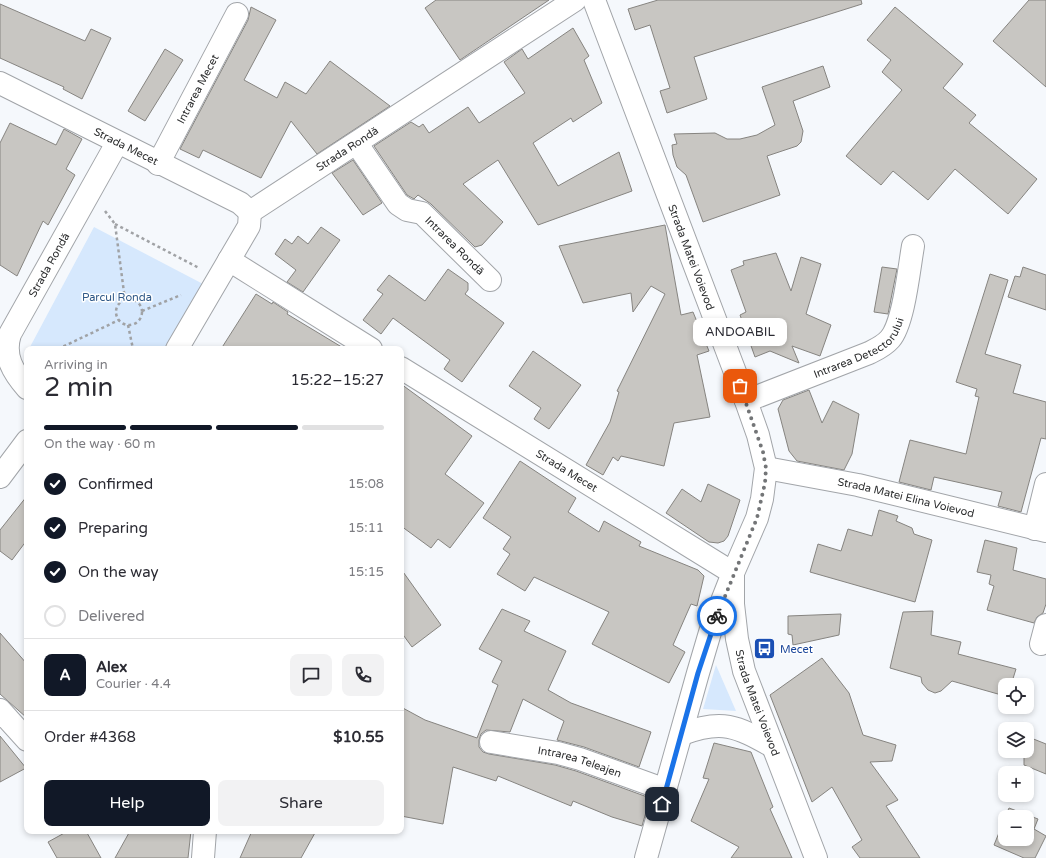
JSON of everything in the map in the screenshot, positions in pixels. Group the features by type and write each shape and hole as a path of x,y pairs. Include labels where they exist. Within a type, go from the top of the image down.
{"street":[{"name":"Strada Rondă","path":"250,212 357,144 575,0"},
{"name":"Strada Matei Voievod","path":"594,0 758,435 766,468 763,494 757,518 733,573 733,604 737,639 744,671 816,858"},
{"name":"Intrarea Mecet","path":"158,164 236,14"},
{"name":"Strada Mecet","path":"0,83 158,164 240,203 250,212"},
{"name":"Strada Rondă","path":"24,384 13,371 7,354 8,339 117,143"},
{"name":"Intrarea Rondă","path":"357,144 398,204 407,210 422,213 490,280"},
{"path":"179,346 249,226 250,212"},
{"name":"Intrarea Detectorului","path":"746,401 863,355 881,347 890,339 900,320 913,246"},
{"path":"229,260 366,346"},
{"name":"Strada Mecet","path":"404,370 733,573"},
{"path":"0,477 24,445"},
{"name":"Strada Matei Elina Voievod","path":"766,468 858,485 1041,530"},
{"path":"1041,530 1046,484"},
{"path":"646,858 711,629 733,573"},
{"path":"0,710 24,737"},
{"path":"682,734 702,726 723,725 745,730 772,746"},
{"name":"Intrarea Teleajen","path":"491,742 558,753 580,759 666,790"},
{"path":"203,858 206,834"}],"path":[{"path":"91,191 114,224 125,300"},
{"path":"114,224 219,279"},
{"path":"119,320 117,308 125,300"},
{"path":"119,320 128,325 137,323 142,316 142,311 136,301 125,300"},
{"path":"64,346 119,320"},
{"path":"128,325 132,346"}],"green space":[{"name":"Parcul Ronda","path":"94,227 205,285 169,346 31,346"},
{"path":"716,665 736,711 703,709"}],"building":[{"path":"436,0 549,0 460,60 425,8"},
{"path":"658,0 861,0 862,4 694,57 707,99 667,113 660,91 670,88 650,25 635,30 628,9"},
{"path":"1029,0 1046,0 1046,87 993,41"},
{"path":"0,4 85,41 91,29 111,38 82,99 63,89 64,87 0,58"},
{"path":"251,7 276,20 244,80 277,98 285,82 306,94 330,61 390,106 317,154 291,121 261,178 203,150 199,158 180,149 248,20"},
{"path":"895,7 963,64 943,88 976,115 969,123 1037,179 1008,214 955,169 928,200 893,171 881,185 846,156 902,90 882,72 891,60 867,40"},
{"path":"573,28 589,56 584,60 602,103 573,122 571,118 533,143 558,186 619,152 632,191 538,225 498,160 463,184 503,222 482,245 475,247 431,204 418,195 414,199 407,195 374,146 411,122 419,127 423,124 429,133 468,107 479,123 525,93 504,62 522,49 528,59"},
{"path":"165,49 183,60 145,121 128,111"},
{"path":"823,66 830,87 793,101 803,131 801,142 797,146 767,156 780,195 703,222 686,175 677,167 673,155 672,145 677,144 674,134 715,133 727,139 740,139 757,135 775,125 762,87"},
{"path":"10,123 56,145 64,129 82,139 66,169 75,175 48,225 43,221 17,276 0,265 0,143"},
{"path":"353,160 382,203 363,215 332,173"},
{"path":"665,225 681,315 693,312 709,351 697,355 710,417 674,423 664,466 621,456 618,461 613,457 603,475 586,465 610,422 619,392 617,391 665,294 651,286 633,312 631,293 583,303 559,246"},
{"path":"321,227 340,240 303,292 287,282 296,270 275,254 285,239 292,244 298,236 308,244"},
{"path":"776,253 791,291 801,257 821,264 806,314 831,325 820,356 792,346 799,363 770,351 755,357 740,315 746,312 731,270 744,265 743,261"},
{"path":"882,267 897,269 888,314 874,312"},
{"path":"1023,267 1046,275 1046,310 1008,297 1015,276 1020,277"},
{"path":"448,269 468,283 468,290 465,294 504,323 462,382 444,369 450,360 393,318 381,334 363,320 383,294 377,290 389,275 425,301"},
{"path":"990,274 1008,280 985,354 1021,365 1013,393 1046,402 1046,439 1041,438 1021,512 998,506 1002,492 934,477 931,490 899,482 910,440 966,454 979,397 975,396 977,389 956,382"},
{"path":"256,294 272,304 273,302 288,312 287,314 340,346 223,346"},
{"path":"533,351 581,385 549,429 534,419 541,408 509,386"},
{"path":"404,386 472,436 445,474 484,503 450,548 438,539 431,548 404,528"},
{"path":"809,390 822,423 833,401 859,414 852,454 844,470 797,461 789,451 778,409 783,400"},
{"path":"520,461 576,498 568,512 599,532 604,521 641,542 639,546 698,570 704,576 697,606 691,604 673,645 685,652 669,683 592,644 609,612 534,577 525,591 497,574 510,554 503,549 511,537 483,518"},
{"path":"708,484 740,500 728,536 724,541 718,543 709,542 666,513 682,489 701,502"},
{"path":"24,500 24,544 12,560 0,551 0,530"},
{"path":"879,510 898,516 896,521 912,528 914,534 932,540 915,602 810,572 818,544 841,551 848,529 872,536"},
{"path":"985,540 1017,548 1013,570 1046,579 1046,604 1043,613 1037,617 1034,623 987,610 994,586 989,584 991,575 977,572"},
{"path":"404,573 441,625 412,647 404,636"},
{"path":"502,609 530,621 524,631 566,651 548,690 571,703 651,732 639,767 584,747 557,740 564,721 523,699 510,732 486,730 481,734 479,740 479,747 483,752 555,765 576,771 650,798 642,826 612,817 573,801 571,806 498,776 496,781 453,767 443,824 404,817 404,709 425,720 477,738 498,685 492,682 502,661 479,649"},
{"path":"933,611 931,635 961,642 958,654 1016,669 1013,678 998,678 998,694 952,681 941,691 935,693 928,690 922,683 921,677 890,668 903,612"},
{"path":"841,614 839,635 793,645 792,635 788,634 788,616"},
{"path":"0,633 24,661 24,715 0,694"},
{"path":"822,658 849,693 863,735 896,745 892,761 870,762 898,800 886,806 920,858 860,858 852,847 862,840 832,787 812,802 770,695"},
{"path":"0,736 24,766 24,769 0,782"},
{"path":"1034,739 1046,744 1046,774 1034,769 1034,766 1024,765 1024,758 1034,758"},
{"path":"714,743 751,752 773,807 770,809 792,858 731,858 739,847 691,821 709,779 703,778"},
{"path":"1034,817 1038,819 1034,829"},
{"path":"1034,829 1046,836 1035,858 1024,858 994,845 998,835 998,846 1034,846"},
{"path":"63,834 88,834 101,858 57,858 48,842"},
{"path":"128,834 191,834 188,858 115,858"},
{"path":"251,834 314,834 301,858 240,858"}],"way so far":[{"path":"717,616 733,573 757,518 765,483 766,468 763,452 740,386"}],"place":[{"name":"ANDOABIL","path":"740,386"},
{"name":"Mecet","path":"764,649"}],"route":[{"path":"662,804 698,673 711,629 717,616"}]}
